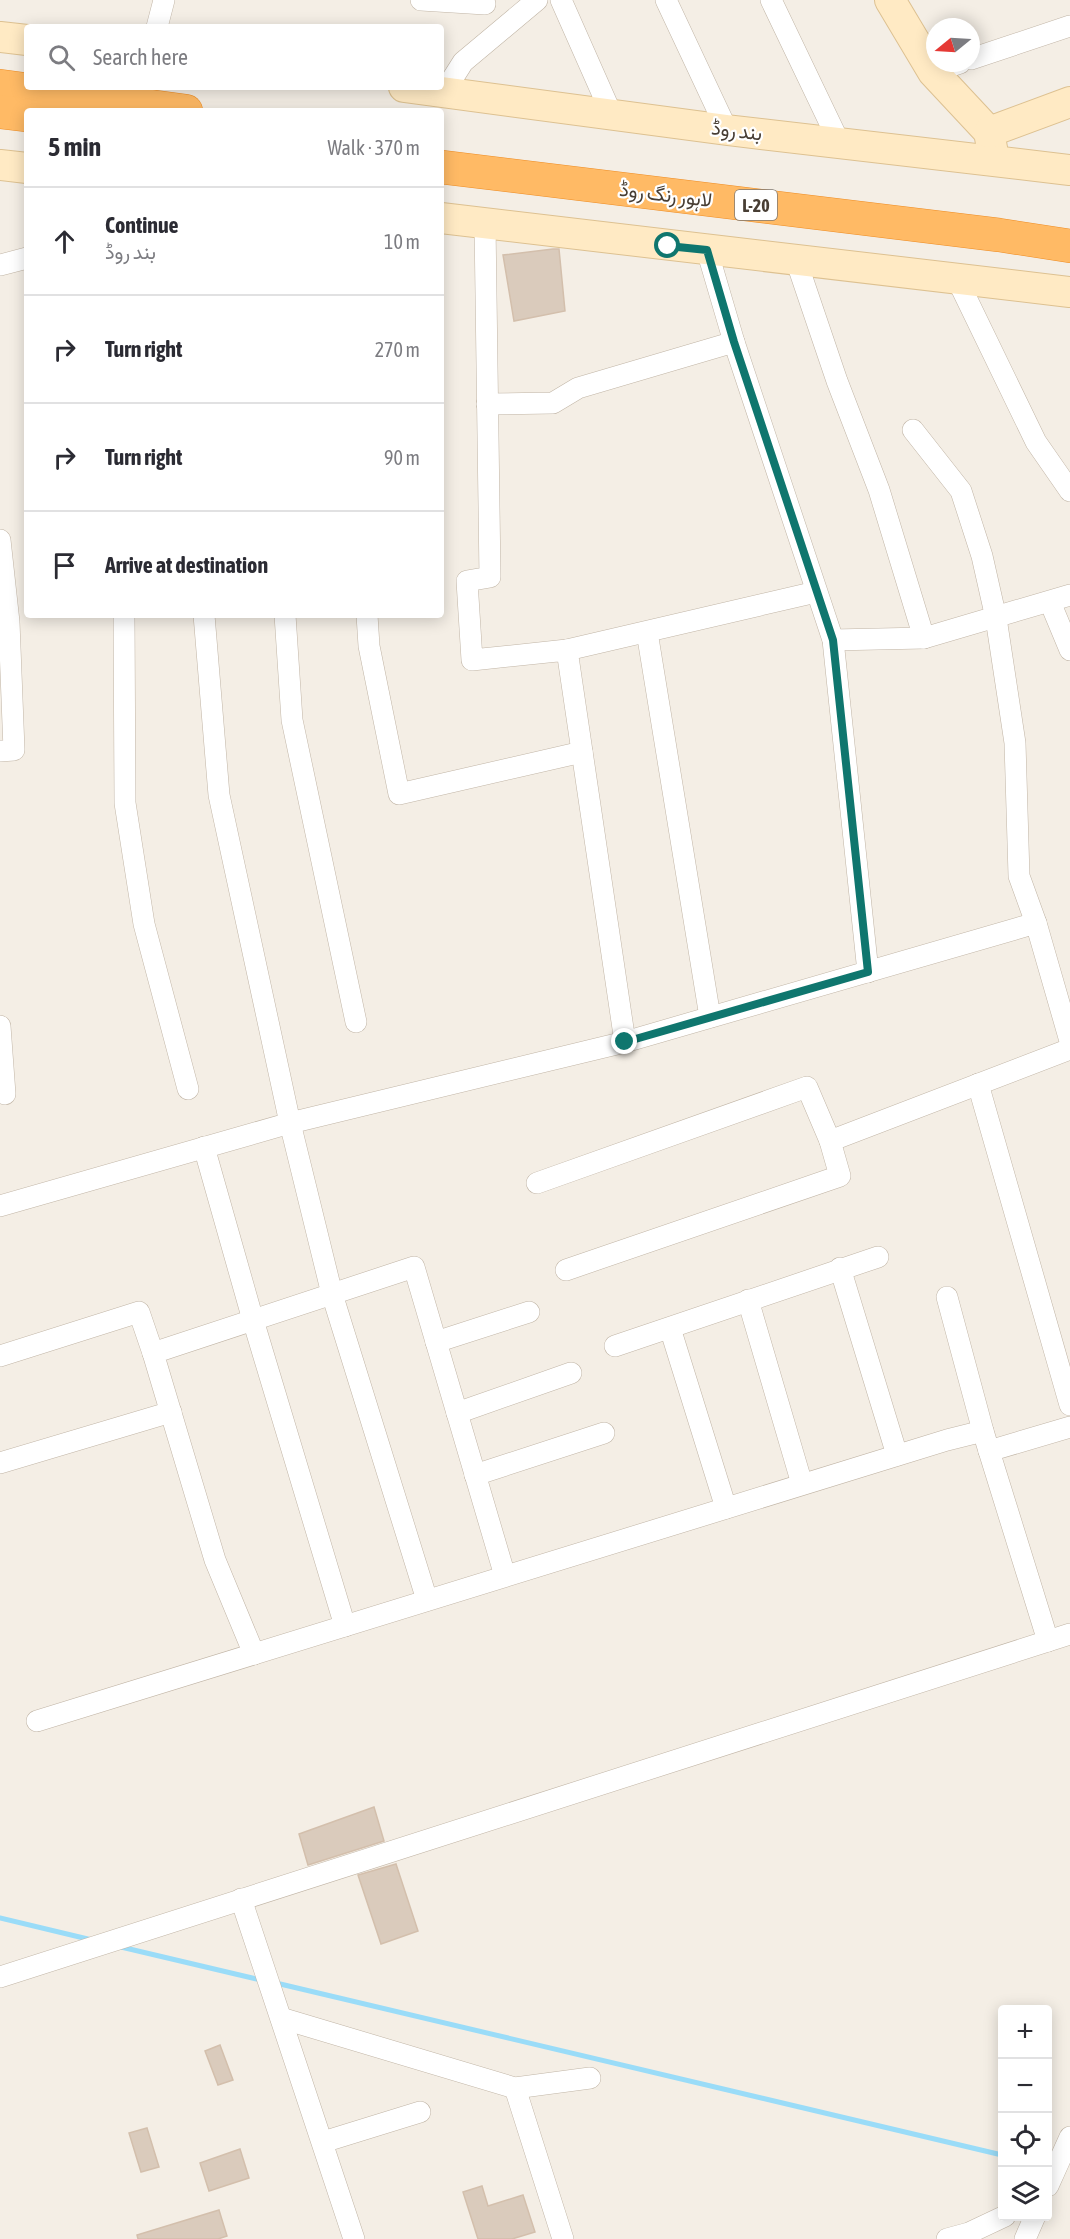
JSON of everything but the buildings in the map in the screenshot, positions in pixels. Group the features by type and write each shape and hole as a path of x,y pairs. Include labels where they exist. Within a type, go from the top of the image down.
{"highway":[{"path":"0,86 24,89"},
{"path":"30,90 164,108"},
{"path":"0,112 24,115"},
{"name":"لاہور رنگ روڈ","path":"444,146 1070,224"},
{"name":"لاہور رنگ روڈ","path":"444,167 999,235 1070,246"}],"main road":[{"path":"890,0 926,60"},
{"path":"0,37 24,40"},
{"path":"933,72 991,146 1070,102"},
{"name":"بند روڈ","path":"428,90 727,130 840,142 991,146 1070,170"},
{"path":"0,165 24,168"},
{"path":"444,218 1070,292"}],"street":[{"path":"158,24 164,0"},
{"path":"422,0 484,2 499,32"},
{"path":"444,92 462,62 537,0"},
{"path":"561,0 611,113"},
{"path":"666,0 727,130"},
{"path":"771,0 840,142"},
{"path":"980,56 1070,26"},
{"path":"485,224 490,577 467,581 472,660 567,651 816,592"},
{"path":"707,250 734,342 833,640 868,972"},
{"path":"0,265 24,259"},
{"path":"796,260 837,381 879,490 924,638"},
{"path":"957,279 1036,442 1070,491"},
{"path":"488,404 553,403 578,388 734,342"},
{"path":"913,430 961,491 981,556 996,618 1015,743 1019,876 1036,923 1070,1041"},
{"path":"0,540 9,622 14,750 0,751"},
{"path":"833,640 924,638 1060,598 1070,650"},
{"path":"124,618 125,803 144,924 188,1089"},
{"path":"204,618 219,795 290,1124 332,1294 426,1600"},
{"path":"285,618 292,720 356,1022"},
{"path":"367,618 369,646 399,794 582,752"},
{"path":"647,632 710,1017"},
{"path":"567,651 625,1042"},
{"path":"0,1206 290,1124 625,1042 1036,923"},
{"path":"0,1026 5,1094"},
{"path":"830,1141 1070,1049"},
{"path":"978,1084 1070,1406"},
{"path":"537,1183 807,1087 830,1141 840,1176 566,1270"},
{"path":"204,1147 252,1320 345,1626"},
{"path":"615,1346 878,1257"},
{"path":"153,1353 414,1267 504,1576"},
{"path":"840,1268 897,1455"},
{"path":"947,1297 986,1441 1048,1641"},
{"path":"748,1300 802,1484"},
{"path":"0,1356 139,1312 215,1560 254,1654"},
{"path":"436,1342 529,1312"},
{"path":"670,1328 726,1508"},
{"path":"457,1413 571,1373"},
{"path":"0,1462 171,1412"},
{"path":"37,1721 897,1455 1070,1427"},
{"path":"475,1475 603,1433"},
{"path":"0,1977 1070,1634"},
{"path":"241,1899 354,2239"},
{"path":"281,2018 515,2088 590,2078"},
{"path":"515,2088 562,2239"},
{"path":"323,2142 420,2112"},
{"path":"1052,2176 1070,2137"},
{"path":"1052,2184 1070,2179"},
{"path":"947,2239 969,2233 998,2220"},
{"path":"1025,2239 1033,2221"}],"waterway":[{"path":"0,1918 92,1940"},
{"path":"121,1947 261,1980"},
{"path":"276,1983 998,2154"}],"route":[{"path":"625,1042 868,972 841,735 833,640 734,342 707,250 668,246"}]}
